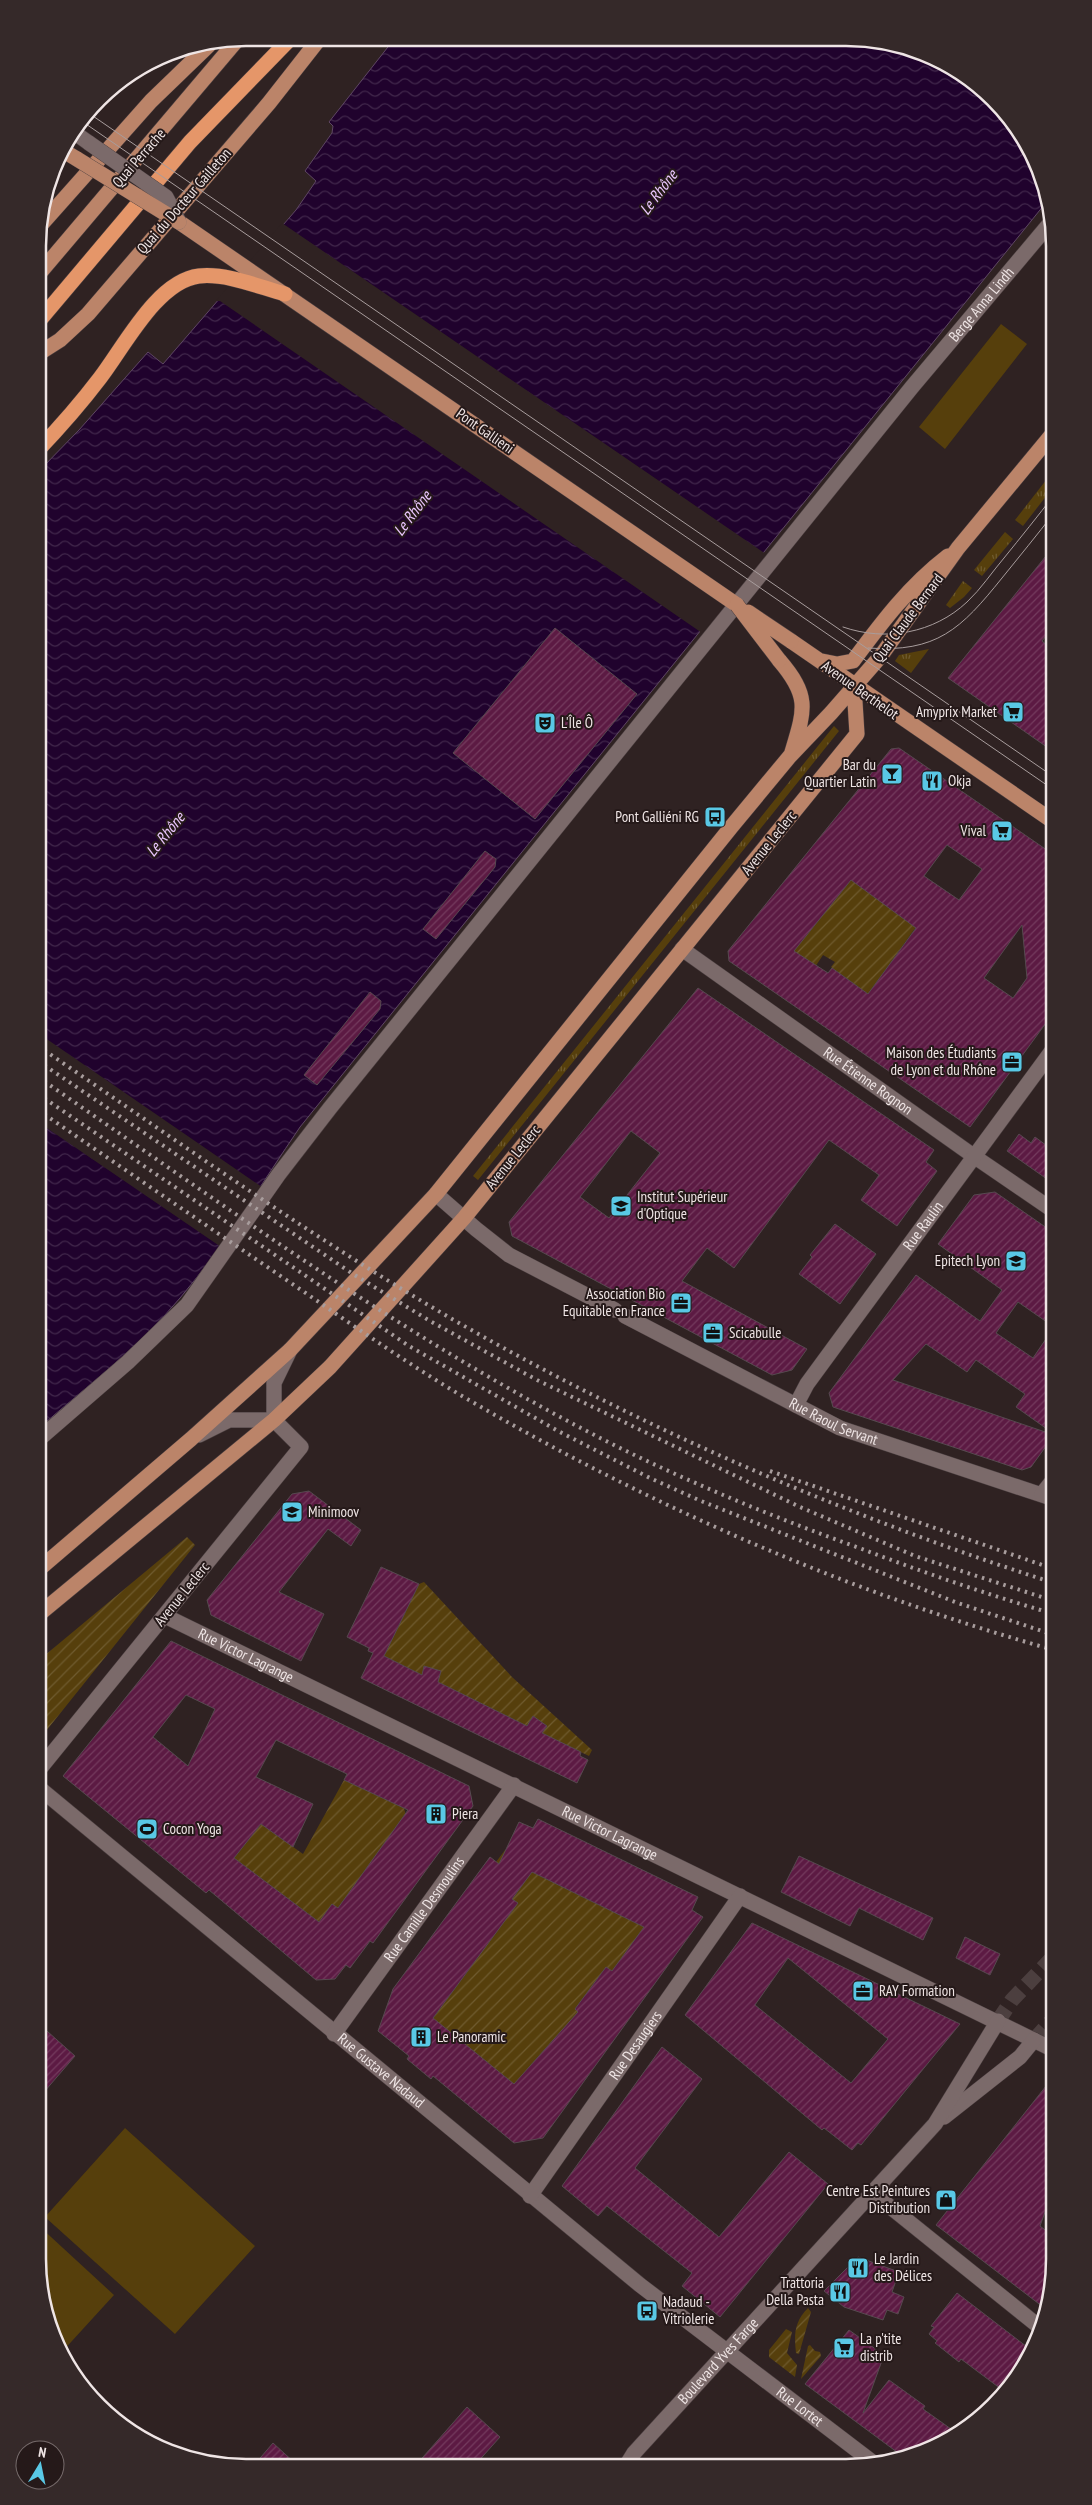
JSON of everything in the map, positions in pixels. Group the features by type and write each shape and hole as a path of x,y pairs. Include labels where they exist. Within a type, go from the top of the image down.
{"highway":[{"path":"46,313 190,142 283,46"},
{"path":"46,441 101,377 159,299 182,281 200,276 226,278 285,294"}],"main road":[{"name":"Quai du Docteur Gailleton","path":"46,349 60,340 88,314 269,103 314,46"},
{"name":"Quai Perrache","path":"46,267 231,47"},
{"path":"49,216 151,101 203,51"},
{"name":"Pont Gallieni","path":"69,154 179,222 791,641"},
{"name":"Quai Claude Bernard","path":"854,686 880,656 958,548 1046,442"},
{"name":"Quai Claude Bernard","path":"816,659 837,664 854,661 905,594 922,576 958,548"},
{"path":"737,604 791,674 801,693 803,702 802,715 790,756"},
{"name":"Avenue Berthelot","path":"791,641 1046,817"},
{"path":"46,1563 191,1439 290,1350 436,1194 790,756 854,686"},
{"name":"Avenue Leclerc","path":"46,1608 274,1420 330,1367 464,1218 858,734 854,686"}],"street":[{"path":"79,136 166,197 179,222"},
{"name":"Berge Anna Lindh","path":"46,1433 128,1362 187,1305 279,1174 330,1108 912,387 1045,229"},
{"name":"Rue Étienne Rognon","path":"682,949 1046,1207"},
{"name":"Rue Raulin","path":"796,1405 807,1384 1046,1059"},
{"name":"Rue Raoul Servant","path":"436,1194 510,1255 840,1428 1046,1495"},
{"path":"191,1439 229,1420 274,1420 274,1382 290,1350"},
{"name":"Avenue Leclerc","path":"46,1761 302,1447 274,1420"},
{"name":"Rue Victor Lagrange","path":"165,1616 1046,2046"},
{"name":"Rue Camille Desmoulins","path":"334,2034 514,1785"},
{"name":"Rue Gustave Nadaud","path":"46,1794 530,2196 725,2352"},
{"name":"Rue Desaugiers","path":"530,2196 740,1896"},
{"name":"Boulevard Yves Farge","path":"935,2124 998,2021"},
{"name":"Boulevard Yves Farge","path":"630,2459 725,2352 935,2124 1020,2057 1034,2040"},
{"path":"873,2193 1035,2323"},
{"name":"Rue Lortet","path":"725,2352 866,2457"}],"green space":[{"path":"1001,324 1027,344 945,449 919,427"},
{"path":"1046,480 1046,496 1023,526 1015,520"},
{"path":"1005,532 1013,539 982,576 974,570"},
{"path":"963,581 972,588 950,608 946,605"},
{"path":"929,649 911,673 895,661 899,655"},
{"path":"834,726 839,731 478,1180 473,1176"},
{"path":"851,879 916,927 868,994 831,967 835,962 823,955 811,973 788,957"},
{"path":"187,1537 195,1545 46,1731 46,1654"},
{"path":"424,1582 512,1677 592,1750 589,1756 542,1733 547,1726 533,1716 527,1726 438,1682 440,1671 424,1666 422,1675 384,1656 419,1584"},
{"path":"344,1780 404,1808 407,1820 338,1908 319,1922 234,1858 261,1824 303,1854"},
{"path":"505,1850 525,1860 541,1873 540,1876 648,1929 612,1971 606,1967 575,2009 580,2014 514,2085 431,2021 517,1903 512,1899 524,1883 496,1862"},
{"path":"125,2128 255,2246 175,2334 46,2216"},
{"path":"46,2232 114,2295 67,2347 61,2335 50,2298 46,2259"},
{"path":"808,2308 811,2312 799,2354 796,2353 796,2329 800,2318"},
{"path":"786,2329 792,2332 787,2353 797,2365 795,2377 769,2357 769,2350"},
{"path":"810,2345 815,2351 820,2352 821,2356 801,2379 808,2346"}],"water":[{"name":"Le Rhône","path":"389,46 846,46 872,48 898,53 922,61 946,73 978,96 996,114 1019,146 1031,170 1042,207 300,1127 227,1236 180,1298 130,1350 46,1422 46,464 79,430 148,352 163,364 296,210 316,181 305,171 332,133 333,126 329,122"}],"pier":[{"path":"282,223 766,554 702,633 220,301 216,301"},
{"path":"46,1038 262,1187 221,1247 46,1127"}],"building":[{"path":"1046,556 1046,636 1042,641 1046,644 1046,746 948,678"},
{"name":"L'Île Ô","path":"555,628 637,694 535,819 453,753"},
{"path":"899,748 1046,849 1046,1023 970,1127 729,961 728,951 891,749","holes":["947,845 982,869 959,900 924,876","851,880 916,928 868,994 832,968 828,973 794,951","1022,925 1027,978 1013,998 984,978"]},
{"path":"485,851 496,859 495,867 436,939 423,929"},
{"path":"698,988 934,1150 926,1162 937,1171 897,1226 861,1200 879,1175 829,1140 734,1268 707,1248 682,1281 807,1349 792,1370 772,1375 512,1236 509,1222","holes":["631,1131 660,1153 609,1218 580,1197"]},
{"path":"370,992 381,1001 380,1009 317,1085 304,1075"},
{"path":"1019,1134 1031,1143 1035,1137 1046,1145 1046,1178 1007,1151"},
{"path":"995,1192 1046,1227 1046,1321 1018,1302 996,1333 1033,1358 1046,1339 1046,1428 1016,1407 1025,1394 976,1360 967,1372 926,1344 893,1380 1046,1432 1046,1446 1031,1467 1022,1470 833,1407 829,1393 916,1275 980,1321 1002,1290 938,1244 974,1195"},
{"path":"835,1224 876,1254 840,1304 799,1274 812,1257 810,1255"},
{"path":"309,1491 361,1530 351,1546 328,1529 279,1592 324,1614 301,1661 211,1615 207,1600 292,1494"},
{"path":"381,1567 419,1584 384,1656 422,1675 424,1666 441,1671 438,1682 527,1726 533,1716 547,1726 542,1733 581,1752 580,1756 588,1760 577,1783 361,1678 373,1653 368,1651 369,1648 347,1637"},
{"path":"171,1641 469,1786 473,1806 373,1943 370,1941 350,1968 346,1965 335,1979 316,1980 209,1890 206,1893 63,1776","holes":["186,1695 215,1709 188,1766 153,1737","276,1740 347,1774 344,1780 408,1810 338,1908 332,1904 319,1922 234,1858 261,1824 293,1847 313,1804 256,1777"]},
{"path":"538,1819 698,1897 692,1910 703,1917 543,2138 514,2143 433,2076 431,2079 407,2059 409,2056 378,2031 393,1989 490,1857 499,1864 519,1822 533,1828","holes":["532,1872 644,1927 612,1971 606,1967 575,2009 578,2012 514,2084 433,2018 518,1903 512,1899"]},
{"path":"799,1856 933,1918 923,1940 859,1908 850,1926 781,1892"},
{"path":"752,1923 960,2024 861,2145 858,2143 852,2150 824,2128 822,2130 685,2015","holes":["788,1958 888,2039 851,2083 755,2005"]},
{"path":"965,1937 1000,1954 990,1975 956,1958"},
{"path":"46,2030 75,2056 46,2090"},
{"path":"662,2047 702,2079 635,2168 719,2237 789,2152 828,2184 720,2317 682,2286 692,2273 607,2206 598,2216 562,2186"},
{"path":"1046,2086 1046,2209 1040,2226 1046,2231 1046,2259 1040,2305 936,2225"},
{"path":"858,2257 899,2272 892,2292 904,2297 898,2314 887,2310 883,2320 844,2307 824,2291"},
{"path":"957,2293 1026,2346 1012,2370 999,2387 961,2359 959,2362 935,2343 937,2341 929,2334 934,2327 931,2326"},
{"path":"849,2330 884,2355 863,2413 889,2380 925,2406 923,2409 951,2429 922,2444 897,2452 805,2384"},
{"path":"467,2407 500,2437 480,2459 421,2459"},
{"path":"273,2443 291,2459 259,2459"}],"tunnel":[{"path":"998,2021 1012,2000 1046,1964"},
{"path":"1034,2040 1046,2027"}],"tram line":[{"path":"94,117 1046,771"},
{"path":"87,125 1046,784"},
{"path":"843,627 859,632 876,634 909,632 940,621 954,613 977,592 1046,505"},
{"path":"868,648 892,649 912,646 946,634 960,624 987,596 1046,523"}],"railway":[{"path":"46,1051 334,1246 435,1309 508,1351 659,1428 737,1463 894,1527 1046,1580"},
{"path":"46,1066 353,1274 430,1321 537,1380 800,1507 915,1556 1046,1598"},
{"path":"46,1083 247,1222 389,1316 535,1403 610,1443 734,1500 798,1525 933,1575 1046,1612"},
{"path":"46,1099 409,1346 558,1431 650,1478 701,1501 955,1602 1046,1632"},
{"path":"46,1115 393,1352 457,1393 600,1472 673,1508 822,1572 899,1601 1046,1648"},
{"path":"770,1471 1046,1566"}],"place":[{"name":"Amyprix Market","path":"1013,712"},
{"name":"L'Île Ô","path":"545,723"},
{"name":"Bar du Quartier Latin","path":"892,774"},
{"name":"Okja","path":"932,781"},
{"name":"Pont Galliéni RG","path":"715,817"},
{"name":"Vival","path":"1002,831"},
{"name":"Maison des Étudiants de Lyon et du Rhône","path":"1012,1062"},
{"name":"Institut Supérieur d'Optique","path":"621,1206"},
{"name":"Epitech Lyon","path":"1016,1261"},
{"name":"Association Bio Equitable en France","path":"681,1303"},
{"name":"Scicabulle","path":"713,1333"},
{"name":"Minimoov","path":"292,1512"},
{"name":"Piera","path":"436,1814"},
{"name":"Cocon Yoga","path":"147,1829"},
{"name":"RAY Formation","path":"863,1991"},
{"name":"Le Panoramic","path":"421,2037"},
{"name":"Centre Est Peintures Distribution","path":"946,2200"},
{"name":"Le Jardin des Délices","path":"858,2268"},
{"name":"Trattoria Della Pasta","path":"840,2292"},
{"name":"Nadaud - Vitriolerie","path":"647,2311"},
{"name":"La p'tite distrib","path":"844,2348"}]}
